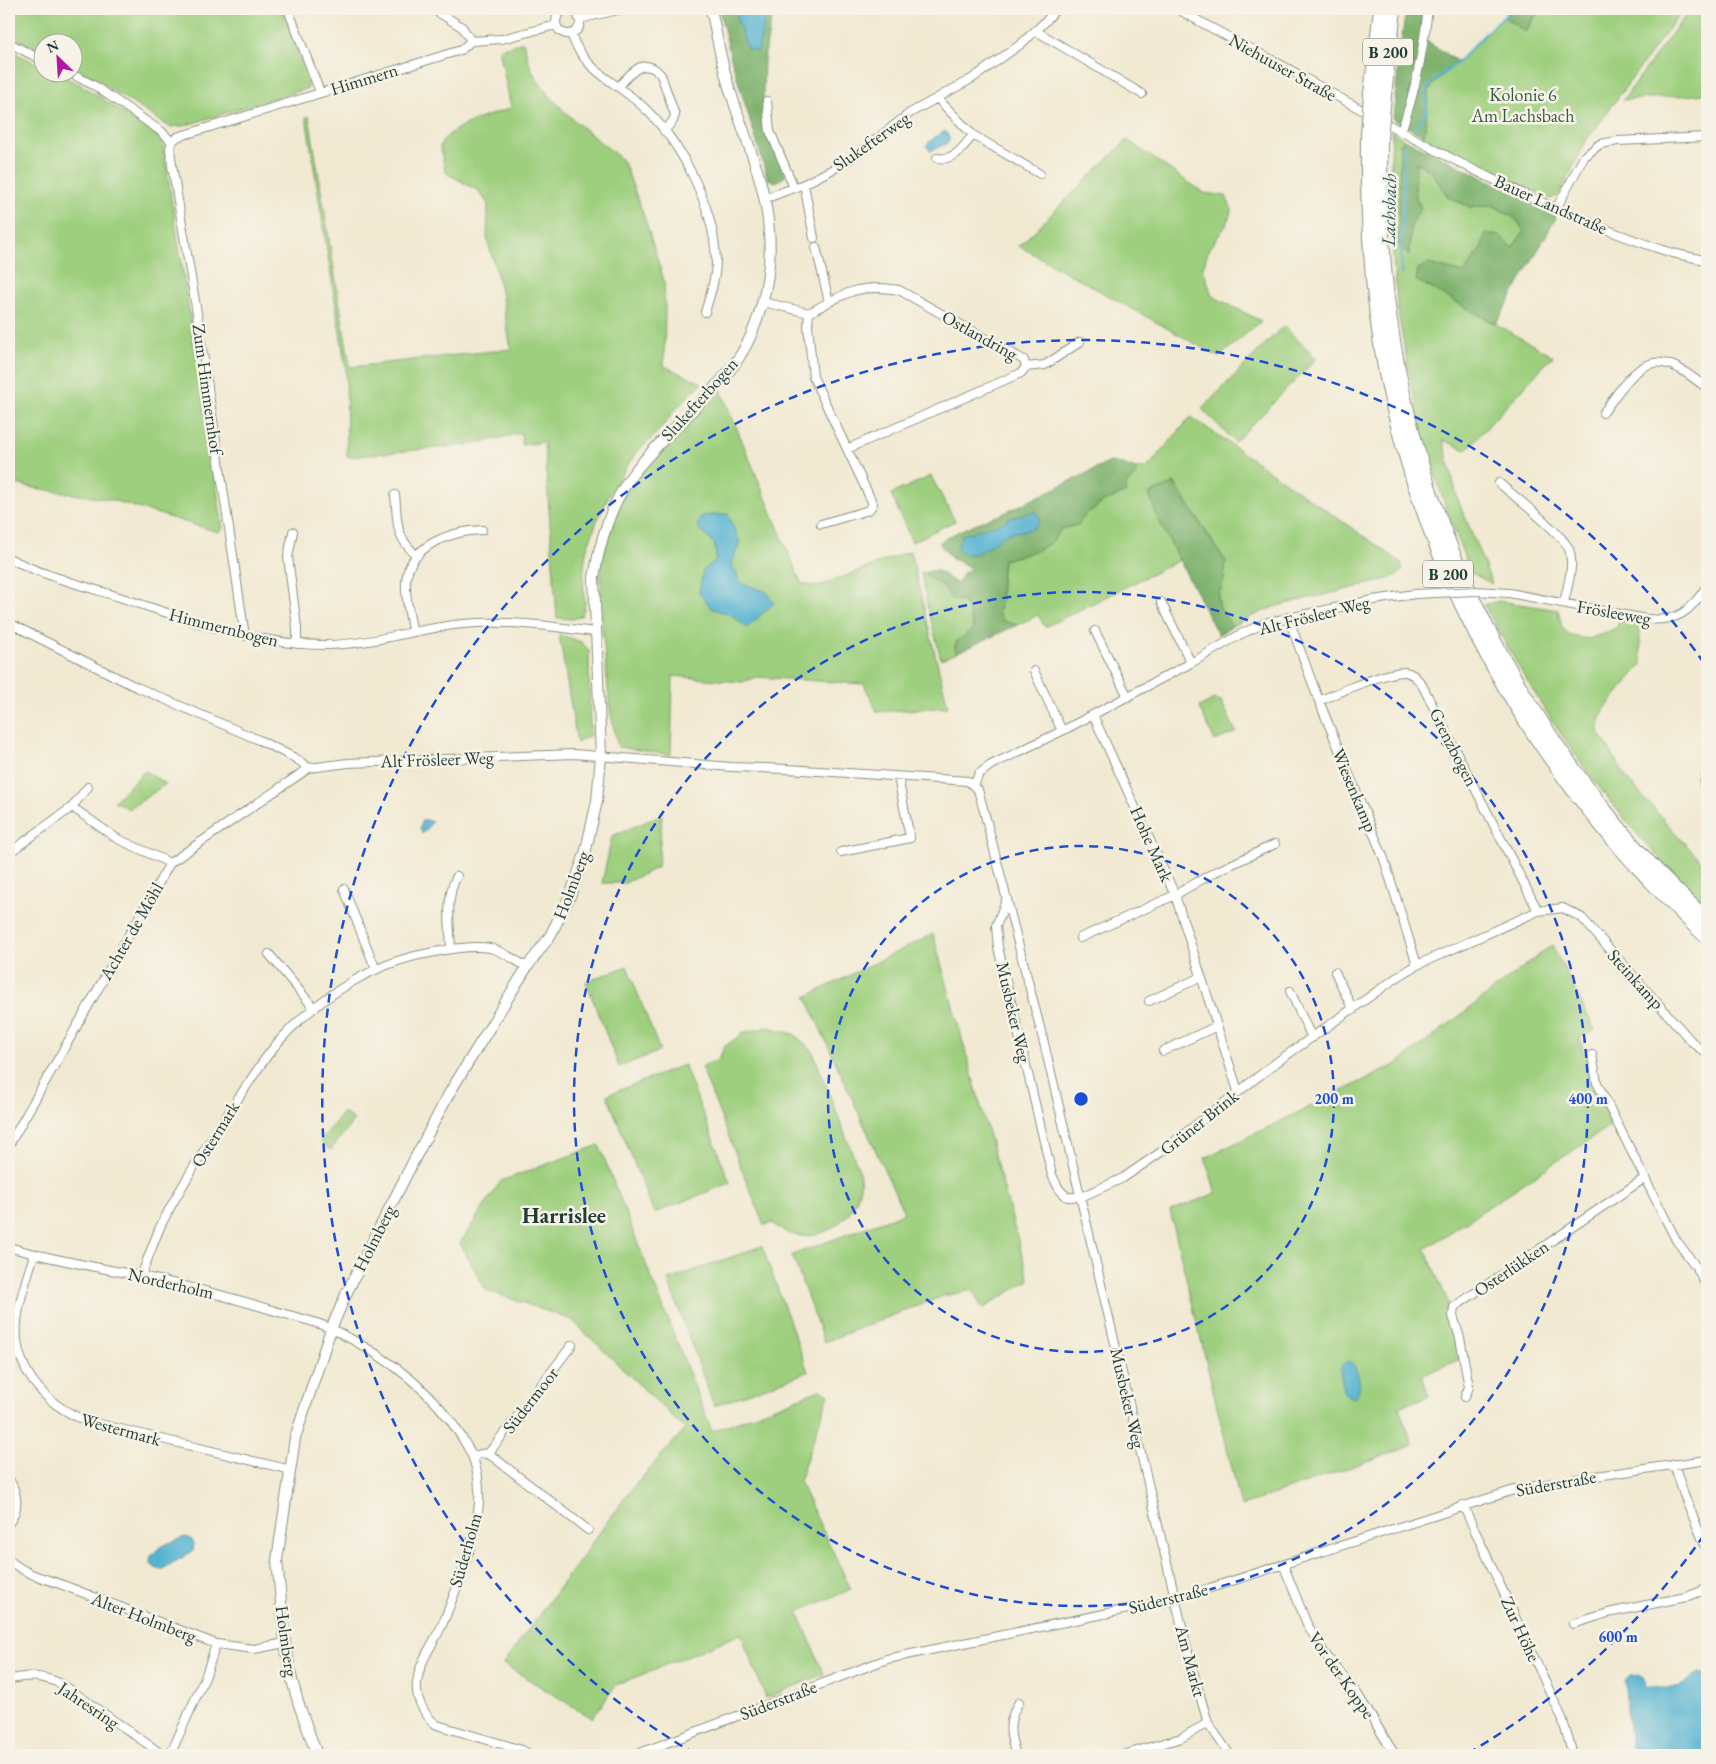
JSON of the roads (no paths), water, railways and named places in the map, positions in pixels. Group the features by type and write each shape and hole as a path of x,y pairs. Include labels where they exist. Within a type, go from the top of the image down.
{"highway":[{"name":"B 200","path":"1381,9 1369,230 1372,278 1386,374 1420,502 1455,590 1474,631 1510,696 1559,771 1595,818 1627,854 1667,898 1707,937"},
{"name":"B 200","path":"1377,95 1394,9"},
{"name":"B 200","path":"1374,137 1389,315 1398,370 1412,431 1449,546 1486,628 1548,735 1591,793 1635,847 1707,920"}],"street":[{"path":"288,9 320,92"},
{"path":"433,9 462,27 471,41"},
{"path":"579,19 622,9"},
{"name":"Slukefterbogen","path":"601,756 594,577 603,534 617,500 632,476 652,452 731,369 742,350 763,302 769,271 770,232 761,181 729,87 710,9"},
{"name":"Slukefterweg","path":"764,199 804,184 839,166 910,113 973,78 1021,44 1056,9"},
{"name":"Niehuuser Straße","path":"1180,9 1388,124"},
{"path":"1401,131 1410,107 1428,9"},
{"path":"563,10 575,13 579,19 578,28 571,34 563,33 556,25 557,16 563,10"},
{"name":"Himmern","path":"172,142 177,137 461,50 471,41 502,39 556,25"},
{"path":"1036,31 1142,94"},
{"path":"571,34 575,45 585,61 640,104 664,131 692,175 702,198 714,241 716,262 705,312"},
{"path":"9,43 32,55"},
{"path":"618,88 637,68 644,66 657,70 661,75 675,115 673,121 664,131"},
{"path":"82,79 96,86 162,132 172,142"},
{"path":"937,98 973,135 1040,174"},
{"path":"767,102 770,132 794,188"},
{"name":"Bauer Landstraße","path":"1388,124 1508,187 1556,209 1665,251 1707,261"},
{"path":"937,158 944,159 958,153 973,135"},
{"path":"1556,209 1584,157 1600,144 1618,141 1707,138"},
{"name":"Zum Himmernhof","path":"172,142 170,148 172,165 245,636"},
{"path":"804,184 814,238"},
{"path":"816,247 829,302"},
{"name":"Ostlandring","path":"809,313 852,291 865,288 899,290 1020,356 1024,360 1026,367 1021,373 846,449"},
{"path":"763,302 809,313 808,326 814,377 873,504 869,510 821,524"},
{"path":"1026,367 1044,365 1080,342"},
{"path":"1603,413 1636,371 1648,363 1663,362 1681,370 1707,388"},
{"path":"1499,483 1561,538 1569,550 1571,566 1564,603"},
{"path":"395,495 399,533 406,546 417,556"},
{"path":"412,632 406,594 406,580 412,563 425,548 466,530 482,530"},
{"path":"293,532 288,557 297,628 297,644"},
{"path":"9,569 11,559"},
{"name":"Himmernbogen","path":"11,559 67,580 245,636 297,644 326,645 351,643 463,624 495,622 522,623 595,632"},
{"name":"Frösleeweg","path":"1415,594 1476,591 1509,593 1646,619 1662,620 1675,617 1686,611 1707,586"},
{"name":"Alt Frösleer Weg","path":"309,768 348,763 574,754 731,768 788,769 959,780 968,781 974,785 979,774 991,765 1128,698 1241,634 1265,623 1373,600 1415,594"},
{"path":"1161,602 1191,663"},
{"name":"Wiesenkamp","path":"1288,617 1319,701 1384,859 1417,965"},
{"path":"9,623 132,685 259,740 295,758 309,768"},
{"path":"1095,631 1128,698"},
{"path":"1034,671 1062,731"},
{"name":"Grenzbogen","path":"1319,701 1380,677 1399,672 1407,672 1414,675 1421,683 1456,748 1538,911"},
{"name":"Hohe Mark","path":"1093,716 1175,895 1238,1091"},
{"name":"Holmberg","path":"317,1755 298,1702 284,1644 277,1560 298,1427 331,1329 357,1273 450,1092 527,967 550,936 570,896 585,854 596,801 601,756"},
{"name":"Achter de Möhl","path":"9,1145 170,863 309,768"},
{"path":"1707,774 1704,784 1707,788"},
{"path":"841,852 910,838 898,777"},
{"name":"Musbeker Weg","path":"974,785 978,790 984,811 1044,1042 1176,1599"},
{"path":"9,853 72,807 88,787"},
{"path":"72,807 116,838 170,863"},
{"path":"1080,938 1175,895 1213,873 1275,844"},
{"path":"450,949 450,894 457,876"},
{"path":"344,889 376,970"},
{"name":"Musbeker Weg","path":"1007,898 996,926 998,947 1052,1174 1059,1190 1068,1197 1081,1197"},
{"name":"Grüner Brink","path":"1081,1197 1123,1178 1161,1152 1238,1091 1417,965 1538,911 1563,908"},
{"name":"Steinkamp","path":"1563,908 1582,918 1692,1042 1707,1054"},
{"name":"Ostermark","path":"141,1276 161,1225 217,1130 276,1045 314,1008 344,987 376,970 421,954 450,949 491,948 527,967"},
{"path":"270,954 314,1008"},
{"path":"1334,972 1354,1010"},
{"path":"1149,1001 1201,977"},
{"path":"1290,991 1312,1038"},
{"path":"1163,1051 1217,1026"},
{"path":"1592,1054 1597,1083 1676,1240 1697,1268 1707,1287"},
{"name":"Osterlükken","path":"1464,1397 1469,1386 1460,1338 1453,1316 1454,1307 1645,1178"},
{"name":"Norderholm","path":"9,1247 34,1255 141,1276 230,1297 331,1329"},
{"name":"Westermark","path":"34,1255 18,1314 17,1336 24,1366 39,1390 49,1400 71,1415 86,1421 291,1470"},
{"name":"Süderholm","path":"331,1329 406,1374 450,1419 472,1457 480,1490 477,1518 467,1555 442,1624 420,1668 416,1685 418,1699 432,1721 437,1725 522,1750 531,1755"},
{"name":"Südermoor","path":"488,1454 572,1346"},
{"path":"472,1457 480,1453 488,1454 588,1530"},
{"name":"Süderstraße","path":"635,1755 653,1752 887,1659 1176,1599 1517,1489 1707,1460"},
{"path":"1674,1464 1684,1495 1707,1550"},
{"path":"9,1479 17,1496 17,1506 9,1523"},
{"name":"Zur Höhe","path":"1463,1505 1562,1718 1573,1755"},
{"name":"Alter Holmberg","path":"9,1560 21,1570 36,1577 55,1582 216,1644 254,1649 284,1644"},
{"name":"Vor der Koppe","path":"1283,1564 1307,1624 1325,1654 1356,1692 1395,1755"},
{"path":"1573,1624 1608,1613 1686,1598 1707,1589"},
{"name":"Am Markt","path":"1176,1599 1190,1661 1208,1723 1230,1755"},
{"path":"170,1755 206,1675 216,1644"},
{"name":"Jahresring","path":"9,1680 35,1675 62,1684 163,1755"},
{"path":"1016,1755 1010,1725 1013,1712 1019,1702"},
{"path":"1123,1755 1181,1738 1208,1723"}],"water":[{"path":"737,9 765,9 758,52 747,49 737,19"},
{"path":"945,131 950,138 948,143 930,151 926,145"},
{"path":"1036,511 1040,520 1033,529 1009,533 976,554 962,554 957,547 962,535"},
{"path":"728,514 740,543 731,563 741,583 767,592 774,603 747,628 730,614 712,609 699,593 703,570 716,560 715,545 697,526 701,516"},
{"path":"422,820 432,822 422,834 420,828"},
{"path":"1346,1362 1351,1362 1358,1375 1360,1385 1354,1397 1348,1396 1343,1391 1340,1369"},
{"path":"185,1537 193,1541 193,1551 161,1570 155,1568 150,1558 153,1554 166,1544"},
{"path":"1699,1673 1707,1673 1707,1755 1632,1755 1624,1680 1629,1675 1638,1674 1645,1678 1646,1688 1678,1688"}],"waterway":[{"name":"Lachsbach","path":"1416,127 1426,112 1426,91 1432,82 1458,62 1494,25 1514,9"},
{"name":"Lachsbach","path":"1401,275 1404,145"}],"district":[{"name":"Harrislee","path":"564,1215"}],"park label":[{"name":"Kolonie 6 Am Lachsbach","path":"1523,104"}]}
